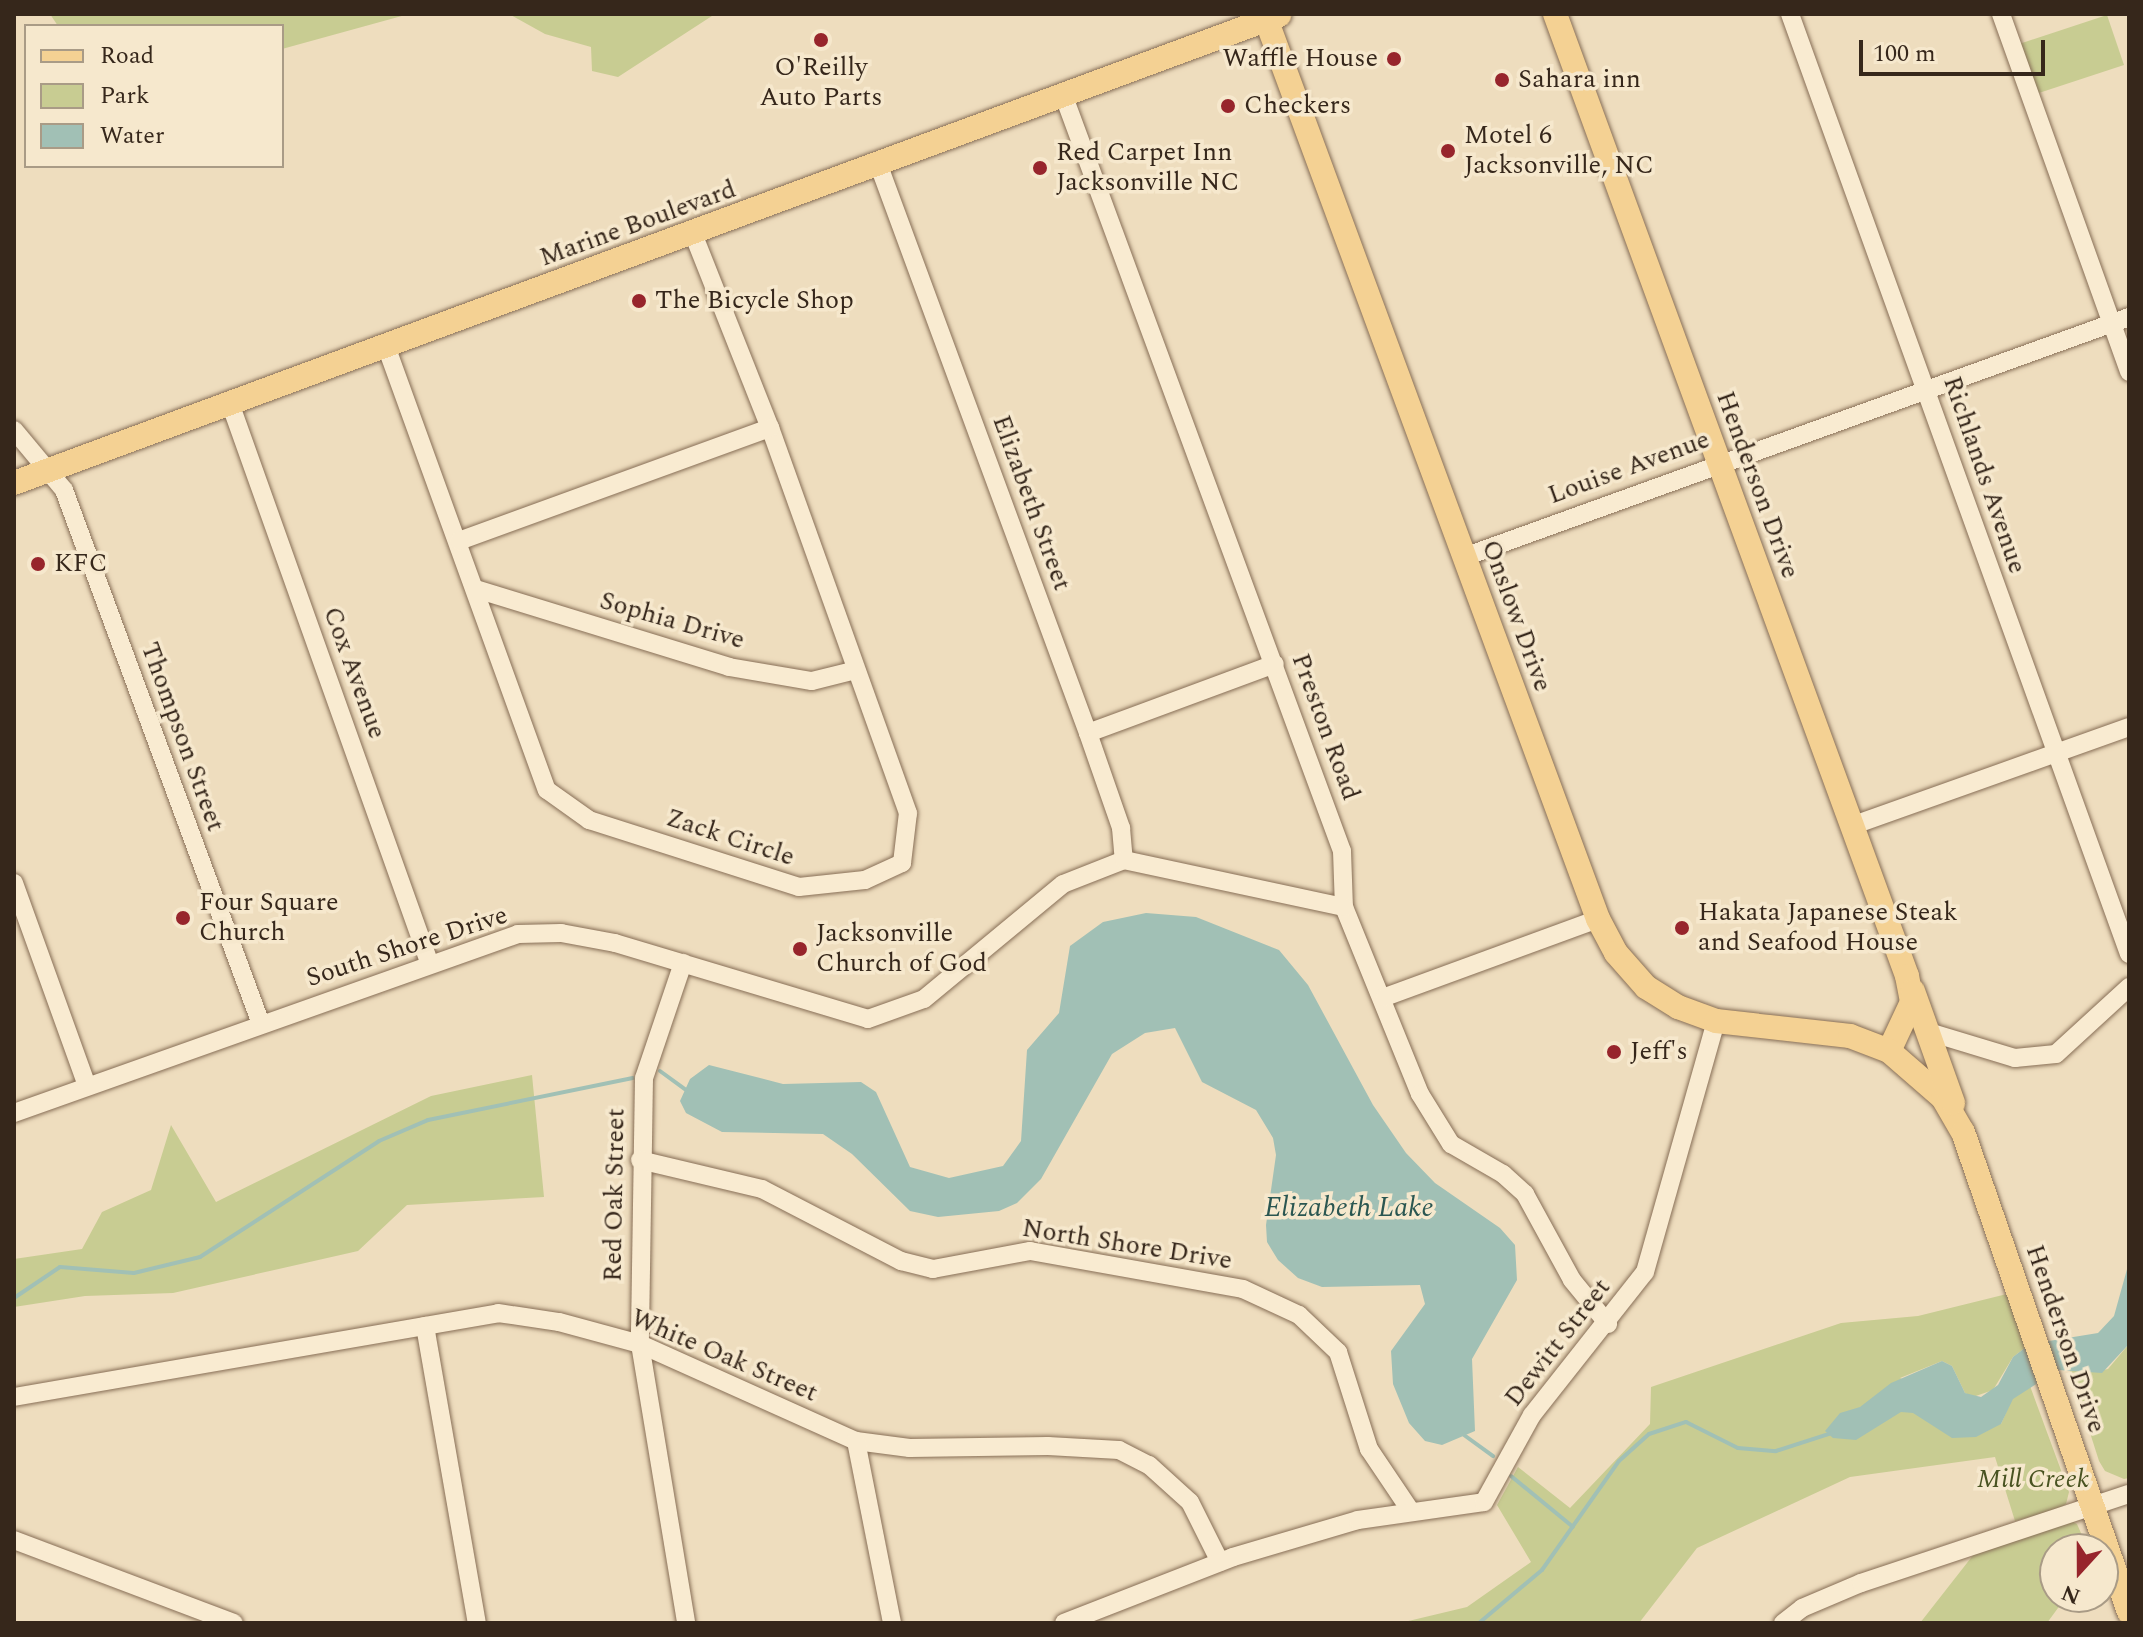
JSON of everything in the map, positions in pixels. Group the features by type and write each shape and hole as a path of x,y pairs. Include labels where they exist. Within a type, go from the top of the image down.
{"main road":[{"name":"Henderson Drive","path":"1555,14 1929,1032 2129,1612"},
{"name":"Marine Boulevard","path":"14,483 879,166 1271,16"},
{"name":"Onslow Drive","path":"1271,16 1464,557 1598,919 1616,953 1646,987 1716,1021 1850,1036 1889,1051"},
{"name":"Henderson Drive","path":"1907,976 1912,1002 1889,1051 1943,1098 1963,1132"}],"street":[{"name":"Richlands Avenue","path":"1790,14 2129,954"},
{"path":"2001,14 2121,320 2129,372"},
{"name":"Preston Road","path":"1063,94 1342,851 1344,907 1385,997 1420,1094 1451,1144 1503,1174 1525,1194 1572,1280 1608,1324"},
{"name":"Elizabeth Street","path":"879,166 1088,733 1121,828 1124,860"},
{"name":"Zack Circle","path":"386,346 547,790 589,820 799,887 865,880 902,863 908,813 770,428 693,234"},
{"name":"Louise Avenue","path":"1464,557 1719,462 2121,320"},
{"name":"Cox Avenue","path":"230,403 429,962"},
{"path":"459,541 770,428"},
{"name":"Thompson Street","path":"14,430 64,490 261,1024"},
{"name":"Sophia Drive","path":"476,589 729,667 812,681 856,670"},
{"path":"1088,733 1275,664"},
{"path":"1854,825 2129,727"},
{"path":"1124,860 1344,907"},
{"name":"South Shore Drive","path":"14,1113 429,962 518,934 561,933 683,963 868,1019 924,999 1063,884 1124,860"},
{"path":"14,883 87,1086"},
{"path":"1385,997 1598,919"},
{"name":"Red Oak Street","path":"683,963 644,1078 640,1160 640,1344 686,1623"},
{"path":"1929,1032 2015,1058 2056,1054 2129,987"},
{"name":"Dewitt Street","path":"1064,1623 1220,1562 1410,1510 1484,1502 1532,1415 1608,1324 1645,1272 1656,1243 1716,1021"},
{"name":"North Shore Drive","path":"640,1160 762,1189 901,1261 933,1269 1030,1251 1243,1289 1299,1315 1338,1352 1369,1449 1410,1510"},
{"name":"White Oak Street","path":"14,1397 498,1313 559,1322 640,1344 856,1441 910,1448 1119,1450 1149,1465 1190,1502 1220,1562"},
{"path":"425,1326 477,1623"},
{"path":"856,1441 892,1623"},
{"path":"1783,1623 1802,1608 1861,1583 2093,1503 2129,1494"},
{"path":"14,1540 234,1623"}],"green space":[{"path":"50,14 409,14 284,48 284,24 57,24"},
{"path":"509,14 715,14 618,77 592,71 591,47 545,34"},
{"path":"2107,15 2124,65 2030,96 2013,46"},
{"path":"532,1075 544,1197 407,1205 358,1251 173,1293 85,1296 14,1307 14,1259 82,1249 102,1212 151,1190 171,1125 216,1202 431,1096"},
{"path":"2019,1291 2030,1344 2013,1357 1993,1390 1973,1397 1965,1393 1952,1366 1942,1361 1900,1378 2001,1424 2012,1399 2030,1386 2069,1492 2066,1504 2058,1509 2015,1521 1995,1457 1850,1477 1697,1548 1639,1623 1400,1623 1467,1607 1531,1562 1497,1505 1518,1467 1570,1508 1650,1424 1651,1387 1841,1323 1918,1316"},
{"name":"Mill Creek","path":"2129,1344 2129,1478 2124,1479 2105,1471 2099,1461 2069,1367 2094,1372 2108,1369"},
{"path":"2071,1521 2077,1524 2081,1533 2039,1533 2039,1613 2054,1613 2047,1623 1920,1623 1974,1554"}],"water":[{"name":"Elizabeth Lake","path":"1146,913 1196,917 1279,950 1308,985 1373,1105 1406,1153 1435,1183 1500,1228 1515,1245 1517,1280 1472,1359 1475,1431 1442,1445 1425,1441 1409,1423 1393,1384 1391,1351 1425,1304 1420,1285 1322,1287 1298,1278 1278,1260 1267,1242 1266,1225 1276,1155 1273,1138 1256,1110 1202,1082 1175,1028 1145,1033 1112,1054 1041,1179 1017,1203 999,1211 938,1217 910,1211 852,1154 823,1134 722,1132 686,1113 680,1101 690,1079 709,1065 783,1084 861,1082 876,1092 910,1167 949,1178 1003,1166 1021,1141 1027,1050 1059,1013 1070,946 1103,922"},
{"path":"2129,1262 2129,1344 2102,1373 2058,1370 2013,1399 2001,1424 1976,1437 1952,1438 1913,1413 1901,1412 1856,1440 1833,1438 1825,1431 1840,1413 1860,1407 1891,1383 1942,1361 1952,1366 1965,1393 1981,1397 1998,1385 2013,1357 2030,1344 2098,1333 2114,1316"}],"waterway":[{"path":"660,1071 686,1090"},
{"path":"14,1298 60,1267 134,1273 200,1257 379,1141 428,1120 633,1078"},
{"name":"Mill Creek","path":"1479,1623 1542,1570 1619,1461 1649,1434 1686,1422 1738,1448 1776,1451 1832,1433"},
{"path":"1464,1435 1493,1456"},
{"path":"1511,1476 1573,1527"}],"place":[{"name":"O'Reilly Auto Parts","path":"821,40"},
{"name":"Waffle House","path":"1394,59"},
{"name":"Sahara inn","path":"1502,80"},
{"name":"Checkers","path":"1228,106"},
{"name":"Motel 6 Jacksonville, NC","path":"1448,151"},
{"name":"Red Carpet Inn Jacksonville NC","path":"1040,168"},
{"name":"The Bicycle Shop","path":"639,301"},
{"name":"KFC","path":"38,564"},
{"name":"Four Square Church","path":"183,918"},
{"name":"Hakata Japanese Steak and Seafood House","path":"1682,928"},
{"name":"Jacksonville Church of God","path":"800,949"},
{"name":"Jeff's","path":"1614,1052"}]}
